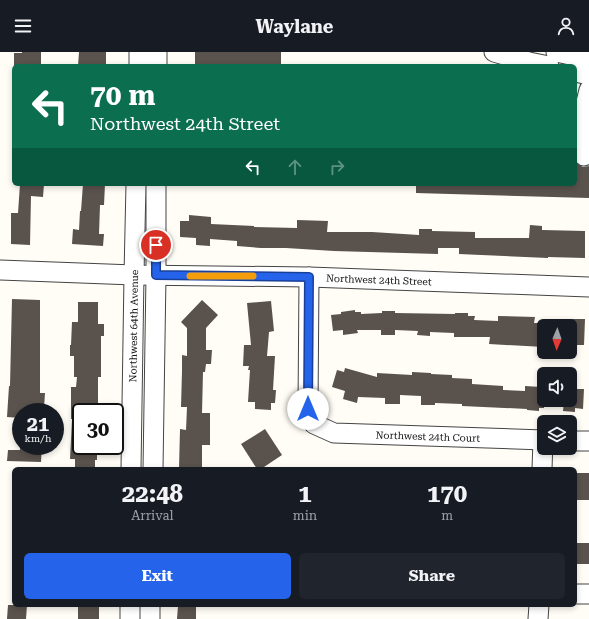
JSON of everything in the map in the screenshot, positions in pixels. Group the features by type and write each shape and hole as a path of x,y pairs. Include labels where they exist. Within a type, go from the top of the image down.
{"street":[{"path":"139,52 139,64"},
{"path":"157,52 157,64"},
{"path":"494,52 540,64"},
{"path":"556,52 589,59"},
{"path":"577,72 589,75"},
{"path":"584,156 586,102 589,90"},
{"name":"Northwest 64th Avenue","path":"131,467 136,186"},
{"path":"153,467 156,186"},
{"name":"Northwest 24th Street","path":"0,270 134,275 309,277 589,287"},
{"name":"Northwest 24th Court","path":"309,277 308,409 314,424 334,433 537,440"},
{"path":"577,441 589,441"},
{"path":"542,467 543,455"},
{"path":"577,594 589,594"},
{"path":"130,607 130,619"},
{"path":"150,607 150,619"},
{"path":"538,619 539,607"}],"building":[{"path":"41,52 41,64 14,64 14,53"},
{"path":"79,52 106,52 106,64 78,64"},
{"path":"195,52 281,52 281,64 195,64"},
{"path":"577,164 583,167 589,166 589,198 416,193 416,186 577,186"},
{"path":"20,186 44,186 43,197 31,196 30,245 11,244 11,213 18,213"},
{"path":"83,186 105,186 104,205 100,205 99,234 104,234 103,246 72,244 73,229 79,230"},
{"path":"189,215 211,217 211,224 297,228 297,220 328,221 327,232 372,232 419,235 419,229 432,229 432,231 475,232 475,238 529,238 530,225 542,226 542,230 585,231 585,258 459,254 459,248 438,248 438,254 261,248 237,246 237,241 210,239 210,246 196,245 196,238 180,237 180,221 189,221"},
{"path":"12,299 40,300 40,393 45,393 44,403 12,403 12,417 7,417 10,386"},
{"path":"202,300 218,315 206,328 206,350 212,350 211,364 206,364 205,372 203,372 202,413 210,413 210,445 202,445 202,467 179,467 180,429 186,430 187,407 181,407 182,355 187,356 187,328 181,322"},
{"path":"271,301 274,331 269,332 267,356 275,356 273,390 276,390 275,403 271,403 271,410 255,409 255,402 248,402 249,366 243,366 244,345 251,345 247,303"},
{"path":"78,302 98,302 98,324 104,324 104,336 101,336 101,377 98,377 98,403 72,403 71,419 71,387 76,387 77,377 74,377 74,356 70,356 70,345 72,322 78,322"},
{"path":"355,310 355,312 361,312 361,314 382,313 382,311 395,311 395,313 468,313 468,316 475,316 474,320 498,321 498,316 535,317 534,323 537,323 537,347 489,344 490,337 454,337 454,333 430,332 430,336 417,335 418,331 395,330 395,335 381,335 381,330 357,330 358,333 343,335 343,330 333,331 331,315 341,314 341,312"},
{"path":"577,319 585,319 584,345 577,345"},
{"path":"345,368 377,377 377,373 412,375 412,372 452,375 452,378 472,379 472,384 503,386 503,390 525,391 525,386 537,387 537,407 544,408 539,408 539,411 527,409 462,406 462,404 435,403 435,405 421,405 421,396 400,395 400,404 385,404 385,398 358,397 357,403 343,399 345,391 332,387 337,370 344,372"},
{"path":"577,389 584,389 583,409 575,408 575,412 563,411 563,407 577,407"},
{"path":"72,420 72,455 97,455 95,467 75,467 75,459 70,459"},
{"path":"265,429 282,455 264,467 256,467 241,444"},
{"path":"8,450 12,450 12,455 41,455 41,462 7,461"},
{"path":"577,473 589,473 589,500 577,500"},
{"path":"577,543 589,543 589,564 577,564"},
{"path":"8,605 12,605 12,607 27,607 26,619 7,619"},
{"path":"78,607 99,607 99,619 78,619"},
{"path":"178,607 196,607 196,619 177,619"}],"slow traffic":[{"path":"190,276 253,276"}],"route":[{"path":"156,245 156,275 309,277 308,409"}]}
